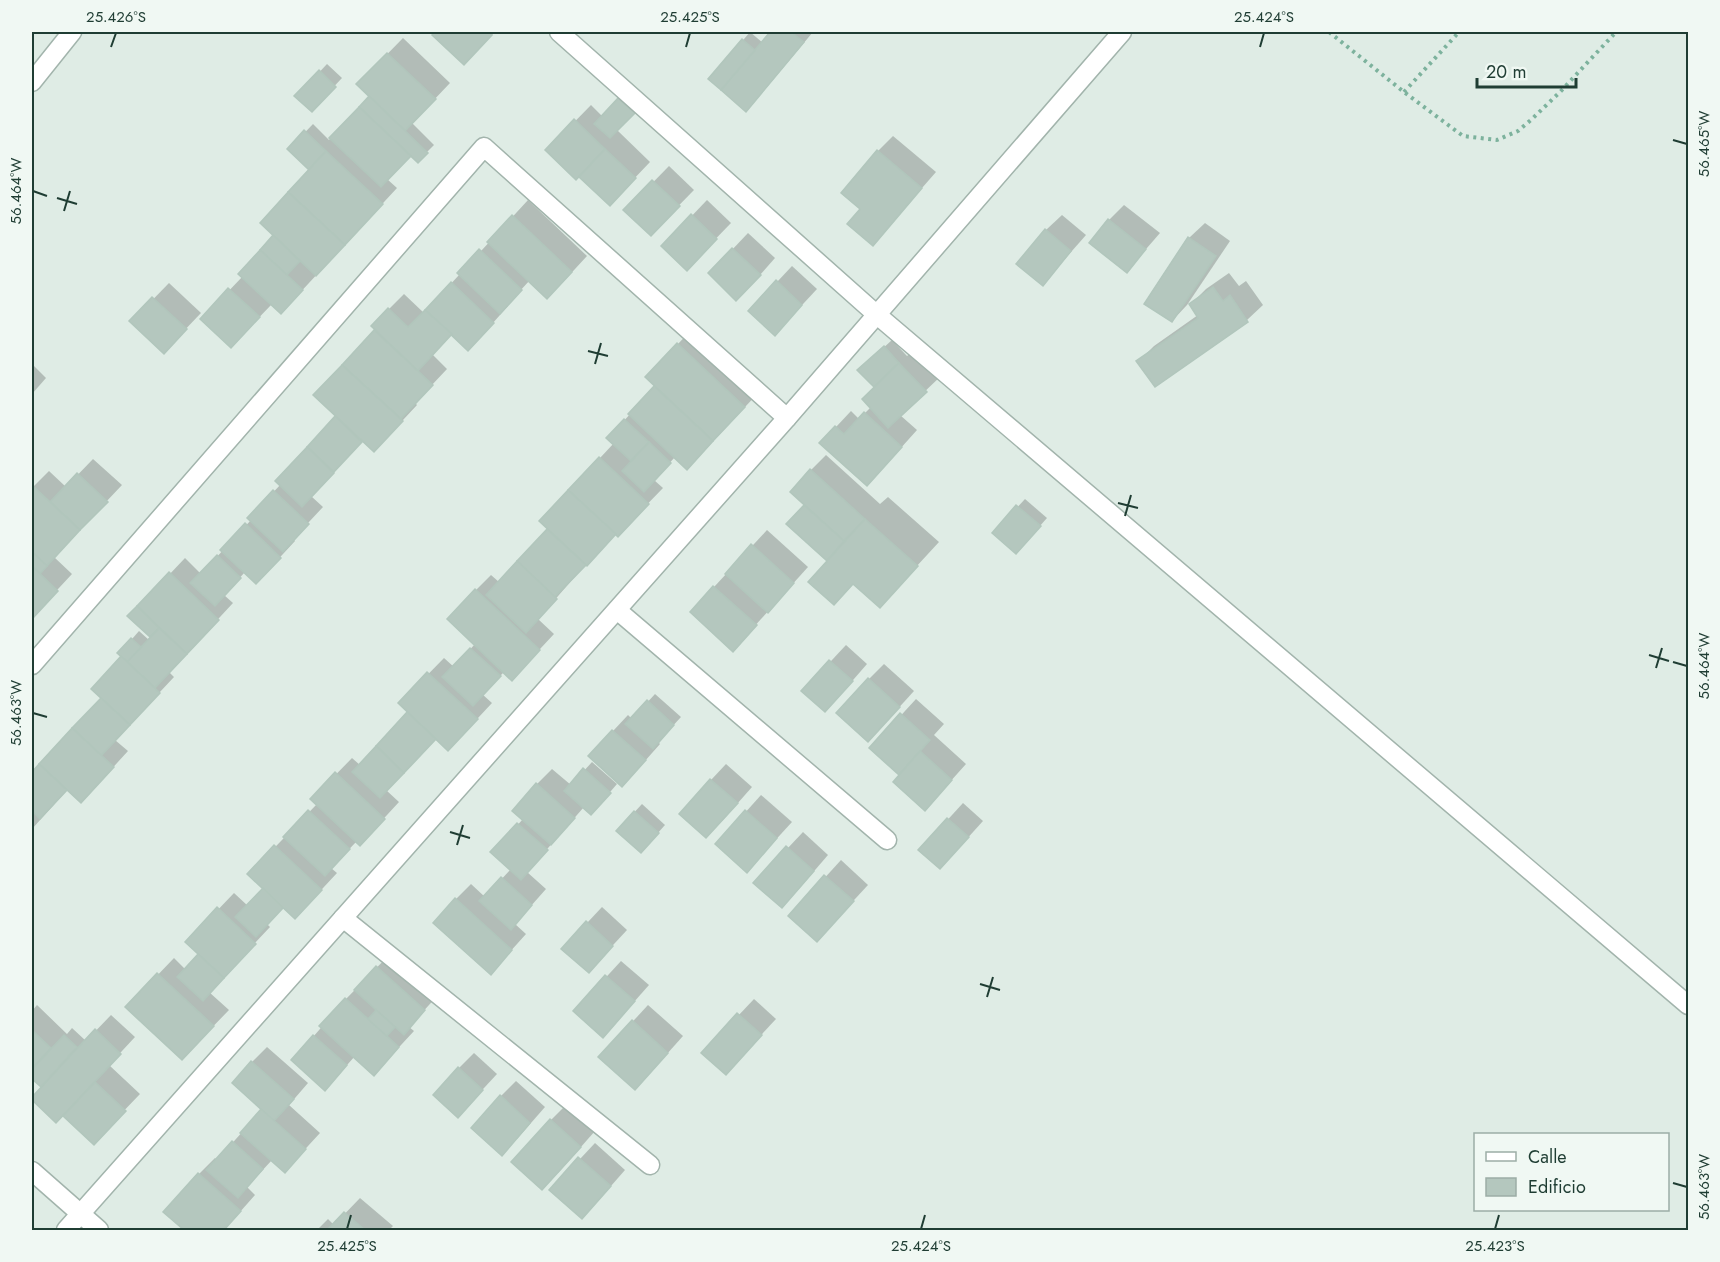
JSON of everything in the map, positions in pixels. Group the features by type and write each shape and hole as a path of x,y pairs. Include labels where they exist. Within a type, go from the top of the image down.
{"street":[{"path":"32,82 72,32"},
{"path":"559,32 876,314 1689,1005"},
{"path":"66,1230 787,418 1122,32"},
{"path":"32,665 484,147 787,418"},
{"path":"617,610 886,840"},
{"path":"343,918 650,1165"},
{"path":"32,1171 99,1230"}],"path":[{"path":"1329,32 1463,136 1497,140 1518,131 1539,112 1616,32"},
{"path":"1404,92 1459,32"}],"building":[{"path":"435,32 488,32 492,35 464,65 432,35"},
{"path":"770,32 791,32 804,42 746,112 721,90"},
{"path":"742,39 755,50 721,90 708,79"},
{"path":"387,53 436,99 405,131 356,84"},
{"path":"319,70 336,87 312,112 294,96"},
{"path":"369,96 428,153 418,163 359,107"},
{"path":"618,98 635,113 610,138 594,124"},
{"path":"359,107 411,156 381,187 329,138"},
{"path":"574,119 605,149 576,180 545,150"},
{"path":"304,130 326,151 309,170 287,149"},
{"path":"605,149 636,178 610,206 579,177"},
{"path":"877,150 922,188 873,246 847,224 860,209 841,193"},
{"path":"326,151 383,204 345,245 288,192"},
{"path":"652,180 680,206 651,236 623,210"},
{"path":"288,192 345,245 316,276 260,223"},
{"path":"691,214 717,239 687,271 661,246"},
{"path":"512,215 572,272 547,299 487,242"},
{"path":"1108,219 1146,249 1127,273 1089,243"},
{"path":"1045,229 1071,251 1043,286 1016,264"},
{"path":"273,235 300,261 287,275 260,250"},
{"path":"1188,237 1216,256 1172,322 1144,304"},
{"path":"732,248 761,275 736,301 708,273"},
{"path":"479,249 522,290 500,314 457,273"},
{"path":"260,250 303,290 281,314 238,274"},
{"path":"776,280 802,305 775,336 748,311"},
{"path":"451,282 494,323 468,351 425,310"},
{"path":"1213,287 1223,301 1230,295 1248,322 1155,387 1136,361 1198,318 1189,304"},
{"path":"228,288 260,317 231,348 200,319"},
{"path":"152,297 187,329 164,354 129,321"},
{"path":"388,308 408,327 425,310 452,334 418,371 371,326"},
{"path":"374,330 433,385 401,419 342,365"},
{"path":"677,343 745,407 713,441 645,377"},
{"path":"884,346 899,363 874,387 857,370"},
{"path":"899,363 927,392 888,428 862,399"},
{"path":"342,365 403,421 374,452 313,395"},
{"path":"654,386 713,441 687,470 628,414"},
{"path":"864,412 902,447 867,486 819,443 835,426 844,434"},
{"path":"335,416 362,442 334,472 307,447"},
{"path":"624,419 649,442 631,461 606,438"},
{"path":"649,442 671,463 644,492 622,471"},
{"path":"307,447 334,473 302,507 275,481"},
{"path":"599,457 649,504 618,537 568,490"},
{"path":"810,469 865,519 844,541 790,492"},
{"path":"77,473 108,502 80,530 50,502"},
{"path":"32,485 80,530 47,566 32,552"},
{"path":"273,490 309,524 283,552 247,518"},
{"path":"568,490 616,534 587,566 539,521"},
{"path":"804,505 844,541 827,561 786,524"},
{"path":"1016,505 1041,526 1016,554 992,533"},
{"path":"865,519 918,566 880,608 853,584 834,605 808,582"},
{"path":"245,523 281,558 256,584 220,550"},
{"path":"547,529 586,565 555,597 517,561"},
{"path":"751,544 794,583 768,613 725,574"},
{"path":"32,552 47,566 40,574 32,566"},
{"path":"217,555 241,578 215,606 190,583"},
{"path":"517,561 557,599 526,633 486,595"},
{"path":"32,566 58,591 32,619"},
{"path":"169,572 219,620 187,654 137,606"},
{"path":"713,586 757,625 733,652 690,612"},
{"path":"475,589 540,650 512,681 447,619"},
{"path":"137,606 159,628 150,637 127,616"},
{"path":"159,628 187,654 155,688 127,662"},
{"path":"131,638 141,647 127,662 117,653"},
{"path":"470,648 501,676 473,706 442,677"},
{"path":"121,656 160,693 130,725 91,689"},
{"path":"829,660 853,681 825,712 801,691"},
{"path":"427,672 478,719 448,751 398,703"},
{"path":"868,678 900,707 868,742 836,713"},
{"path":"101,698 130,725 101,756 72,728"},
{"path":"647,700 674,725 653,749 625,724"},
{"path":"407,712 436,739 404,773 376,746"},
{"path":"900,713 930,740 899,775 869,748"},
{"path":"72,728 114,767 81,803 39,764"},
{"path":"612,730 646,760 622,787 588,756"},
{"path":"376,746 404,773 380,798 352,772"},
{"path":"920,751 952,780 925,811 893,782"},
{"path":"39,764 67,790 40,819 32,811 32,772"},
{"path":"583,768 611,793 591,815 564,791"},
{"path":"335,772 385,819 360,846 310,799"},
{"path":"710,779 738,803 706,838 679,814"},
{"path":"536,783 575,818 551,845 512,811"},
{"path":"308,810 350,849 325,876 283,837"},
{"path":"745,810 777,838 747,873 715,844"},
{"path":"634,811 659,833 641,853 616,831"},
{"path":"947,818 969,837 940,869 918,850"},
{"path":"517,823 548,850 521,880 490,852"},
{"path":"274,845 322,890 295,919 247,874"},
{"path":"786,846 814,871 782,908 753,883"},
{"path":"824,875 854,901 817,942 788,916"},
{"path":"501,877 532,905 511,930 479,901"},
{"path":"263,888 283,908 256,937 235,917"},
{"path":"455,898 512,950 491,975 433,923"},
{"path":"217,907 256,944 224,978 185,942"},
{"path":"586,921 613,946 589,973 561,949"},
{"path":"198,954 224,978 203,1001 177,977"},
{"path":"376,966 425,1010 404,1035 354,990"},
{"path":"157,973 214,1026 182,1060 125,1007"},
{"path":"605,975 635,1001 603,1038 573,1011"},
{"path":"345,998 399,1047 374,1076 319,1026"},
{"path":"376,1010 395,1027 387,1036 368,1019"},
{"path":"737,1013 762,1035 726,1075 701,1053"},
{"path":"632,1020 668,1053 635,1090 598,1057"},
{"path":"95,1029 121,1054 56,1123 32,1100 32,1097"},
{"path":"32,1030 51,1048 32,1069"},
{"path":"64,1035 77,1047 41,1087 32,1079 32,1069"},
{"path":"313,1035 347,1065 325,1091 291,1060"},
{"path":"251,1061 294,1099 274,1121 232,1083"},
{"path":"458,1067 483,1090 458,1118 433,1095"},
{"path":"95,1082 126,1111 94,1145 63,1116"},
{"path":"500,1095 530,1123 502,1156 471,1128"},
{"path":"261,1109 306,1149 285,1173 240,1133"},
{"path":"550,1119 581,1147 542,1190 511,1162"},
{"path":"232,1141 263,1169 238,1198 206,1170"},
{"path":"578,1157 611,1186 582,1219 549,1190"},
{"path":"198,1173 241,1211 224,1230 184,1230 163,1212"},
{"path":"344,1212 365,1230 327,1230"}]}
